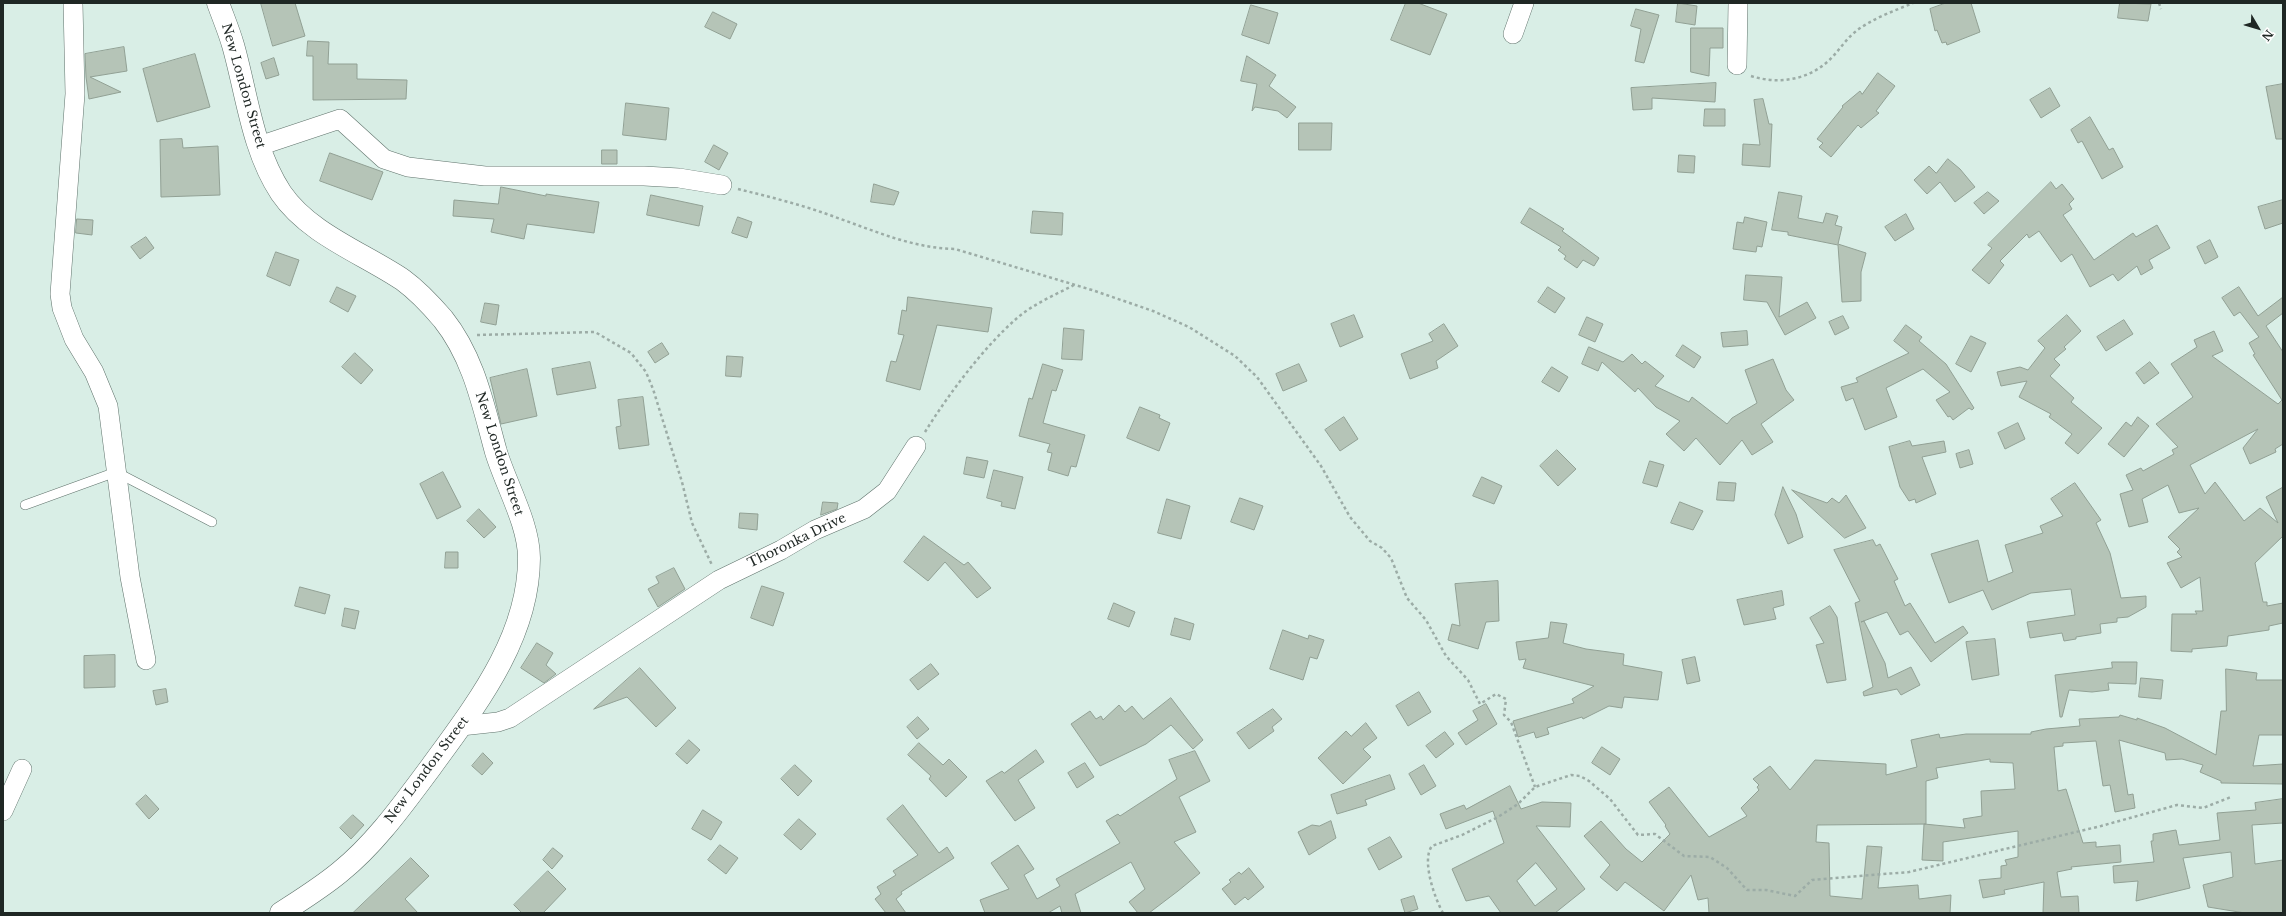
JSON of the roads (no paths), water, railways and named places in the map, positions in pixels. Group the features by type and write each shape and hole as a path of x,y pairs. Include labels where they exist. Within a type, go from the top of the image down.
{"street":[{"path":"73,3 75,94 60,294 62,308 74,339 94,372 108,406 130,577 146,660"},
{"name":"New London Street","path":"218,3 233,44 259,146 282,194 302,215 322,230 404,281 425,299 465,351 473,371 499,462 527,540 529,558 524,594 517,625 509,645 493,676 461,726 394,816 367,846 342,871 281,913"},
{"path":"1513,34 1524,3"},
{"path":"1737,65 1738,3"},
{"path":"259,146 340,119 384,159 408,167 485,176 644,176 679,178 722,185"},
{"name":"Thoronka Drive","path":"461,726 498,722 510,718 719,580 781,550 815,530 864,509 876,501 896,480 916,446"},
{"path":"3,811 22,769"}],"lane":[{"path":"25,505 116,472 212,522"}]}
